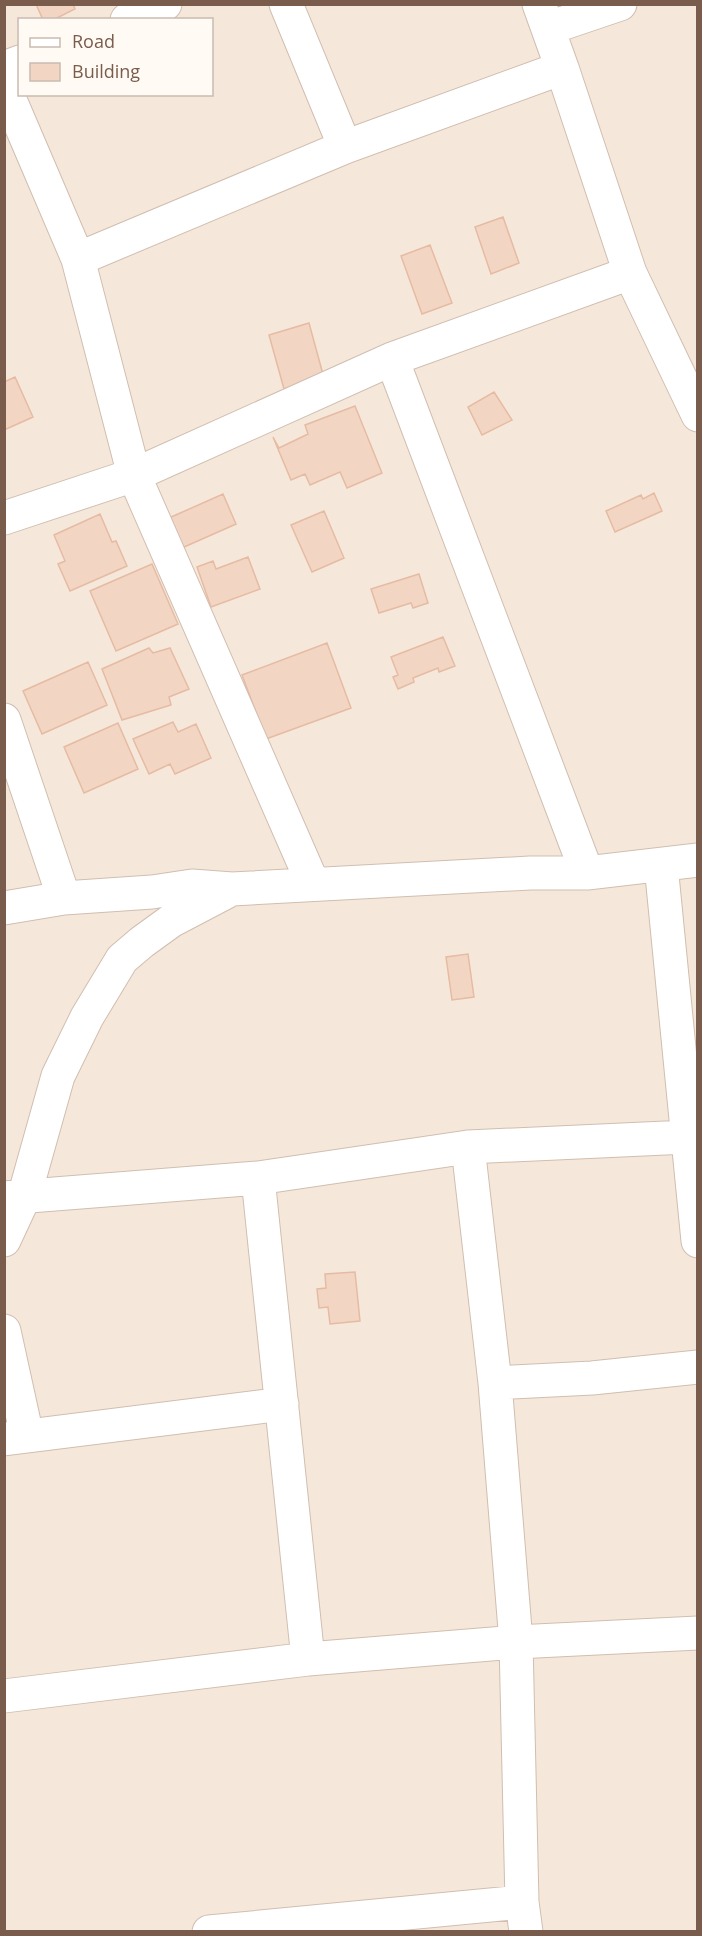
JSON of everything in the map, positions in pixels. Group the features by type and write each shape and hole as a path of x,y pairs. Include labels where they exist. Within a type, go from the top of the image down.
{"street":[{"path":"132,18 165,4"},
{"path":"286,4 345,147"},
{"path":"620,4 544,16 630,273 698,415"},
{"path":"78,259 345,147 562,68"},
{"path":"4,86 78,259 135,475 313,884"},
{"path":"4,518 135,475 392,359 630,273"},
{"path":"392,359 587,873"},
{"path":"4,720 64,898"},
{"path":"4,908 64,898 152,892 192,886 232,889 530,873 587,873 698,860"},
{"path":"661,865 698,1241"},
{"path":"4,1240 14,1197 58,1076 87,1017 122,959 171,921 232,889"},
{"path":"14,1197 258,1178 468,1147 687,1137"},
{"path":"209,1932 524,1917 516,1642 495,1383 468,1147"},
{"path":"258,1178 308,1659"},
{"path":"4,1331 16,1437 282,1404"},
{"path":"495,1383 592,1378 698,1367"},
{"path":"4,1696 308,1659 516,1642 698,1634"}],"shaded area":[{"path":"5,5 697,5 697,1931 5,1931"}],"building":[{"path":"36,4 73,4 75,9 57,18 42,18"},
{"path":"503,217 519,263 491,274 475,227"},
{"path":"430,245 452,303 422,314 401,256"},
{"path":"309,323 324,378 284,389 269,335"},
{"path":"15,377 33,417 4,430 4,382"},
{"path":"494,392 512,420 482,435 468,407"},
{"path":"355,406 382,473 347,488 340,472 310,485 305,474 291,480 273,437 279,448 308,434 305,425"},
{"path":"654,493 662,511 615,532 606,511 641,495 643,499"},
{"path":"223,494 236,524 182,548 169,518"},
{"path":"324,511 344,558 312,572 291,525"},
{"path":"100,514 112,542 116,541 127,566 70,591 58,564 65,561 54,535"},
{"path":"248,557 260,589 211,607 197,567 213,561 216,569"},
{"path":"152,564 178,624 116,651 90,591"},
{"path":"419,574 428,603 413,608 411,603 379,613 371,589"},
{"path":"443,637 455,666 439,672 438,668 413,678 414,682 398,689 393,677 398,675 391,657"},
{"path":"327,643 351,708 266,739 242,675"},
{"path":"149,648 153,653 170,648 189,689 169,697 171,705 122,720 102,669"},
{"path":"88,662 107,705 42,734 23,691"},
{"path":"173,722 178,732 196,724 211,758 175,774 170,764 149,774 133,739"},
{"path":"118,723 138,769 84,793 64,747"},
{"path":"468,954 474,997 452,1000 446,957"},
{"path":"355,1272 360,1321 330,1324 328,1307 319,1308 317,1289 326,1288 325,1274"}]}
